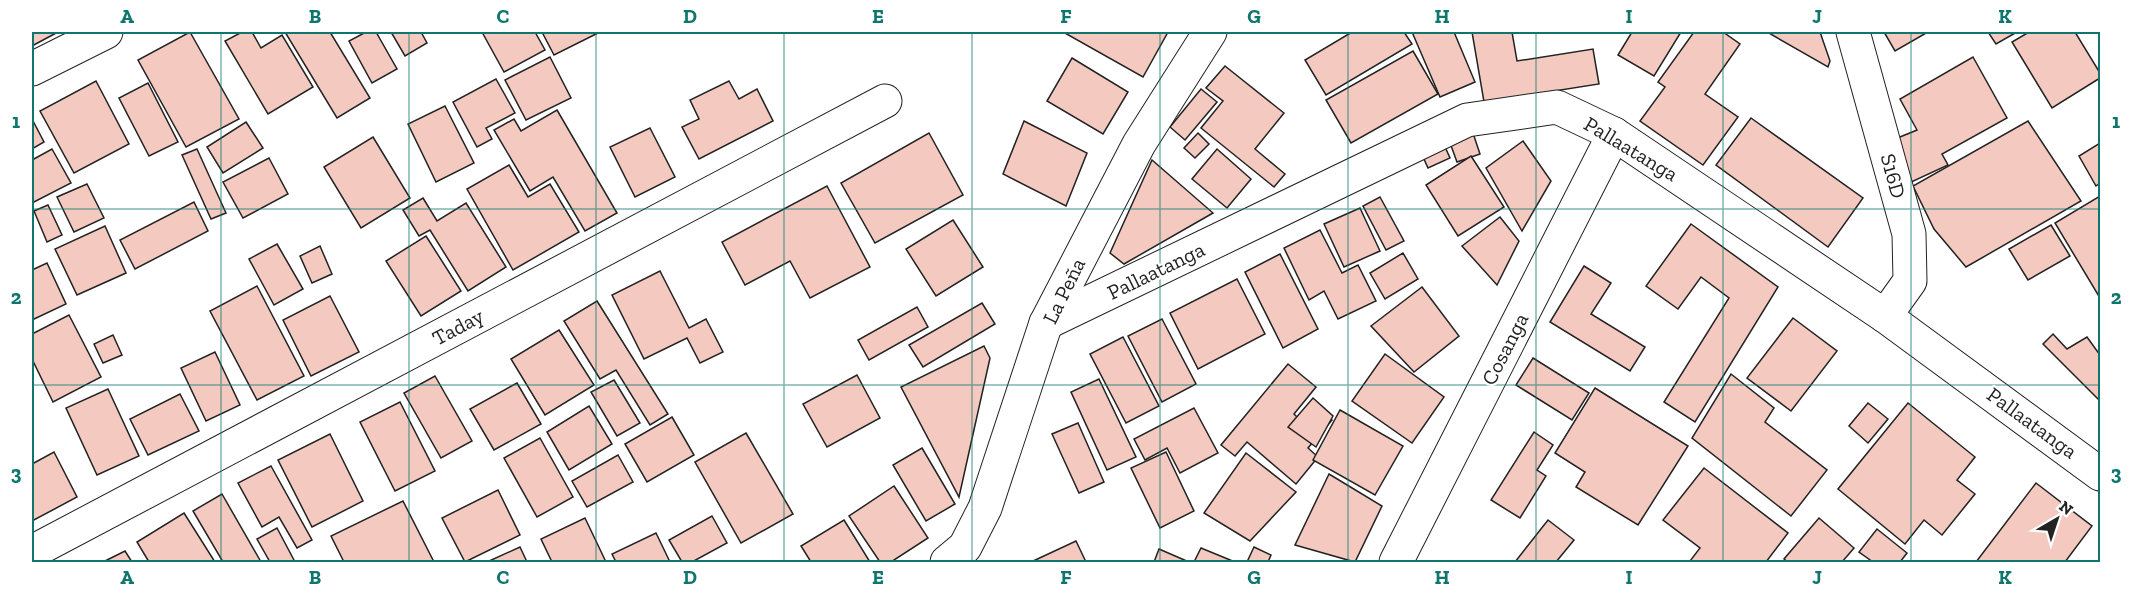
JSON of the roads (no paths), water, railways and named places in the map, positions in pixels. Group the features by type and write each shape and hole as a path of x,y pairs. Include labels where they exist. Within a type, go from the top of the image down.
{"street":[{"path":"32,69 106,32"},
{"name":"La Peña","path":"947,562 965,547 985,508 1046,322 1139,144 1210,32"},
{"name":"S16D","path":"1853,32 1909,234 1910,280 1885,316"},
{"name":"Taday","path":"32,552 885,101"},
{"name":"Pallaatanga","path":"1046,322 1467,120 1557,107 1614,134 1885,316 2099,470"},
{"name":"Cosanga","path":"1410,556 1614,134"}]}
